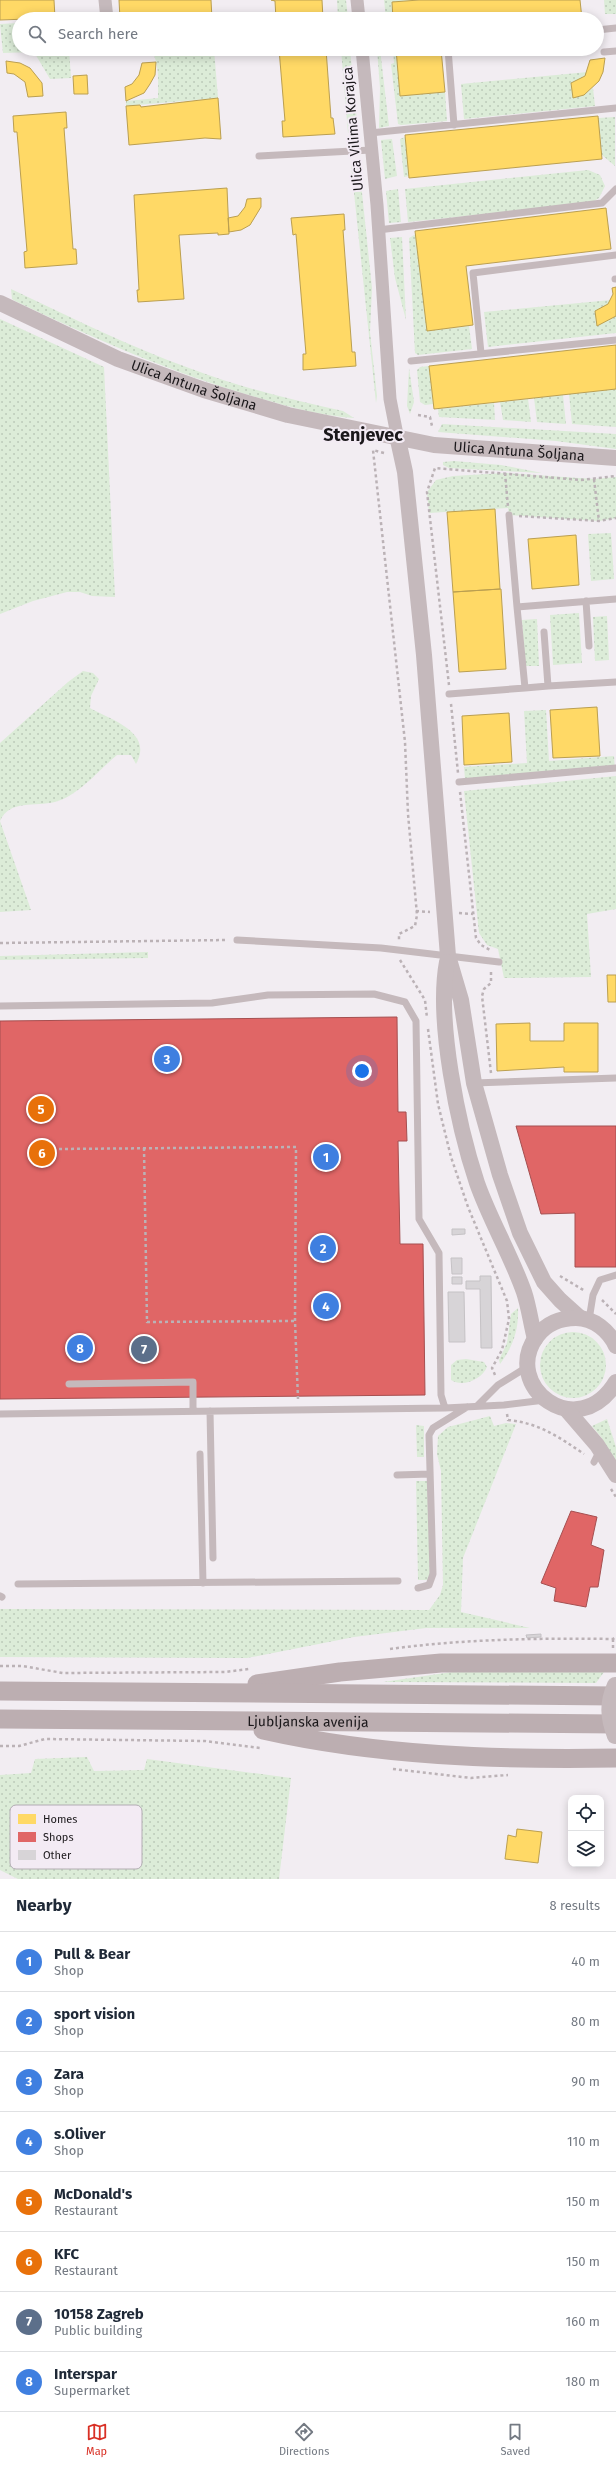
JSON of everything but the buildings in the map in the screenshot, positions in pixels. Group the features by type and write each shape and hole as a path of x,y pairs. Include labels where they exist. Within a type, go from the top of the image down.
{"main road":[{"path":"178,1693 401,1665 478,1661 616,1663"},
{"name":"Ljubljanska avenija","path":"0,1692 178,1693 616,1688"},
{"name":"Ljubljanska avenija","path":"0,1719 224,1721 616,1733"},
{"path":"224,1721 324,1742 383,1749 462,1756 616,1758"}],"street":[{"path":"105,0 106,12"},
{"path":"357,0 358,12"},
{"name":"Ulica Vilima Korajca","path":"363,56 378,230"},
{"path":"378,230 390,399 405,472 424,655 448,956 461,1000 474,1083 500,1175 520,1233 544,1282 585,1319 602,1327 615,1341"},
{"name":"Ulica Antuna Šoljana","path":"0,303 118,359 197,387 288,415 398,440 440,446 616,458"},
{"path":"448,956 443,992 447,1034 459,1116 477,1182 524,1292 535,1339"},
{"path":"585,1319 566,1318 552,1323 542,1330 535,1339 528,1354 528,1366 531,1381 539,1394 546,1400 566,1409 582,1409 596,1404 609,1394 616,1382"},
{"path":"566,1409 614,1482"},
{"path":"616,1688 610,1699 609,1714 616,1733"}],"lane":[{"path":"604,29 616,28"},
{"path":"604,52 616,51"},
{"path":"449,56 454,125"},
{"path":"370,133 616,108"},
{"path":"259,156 371,150"},
{"path":"378,230 602,204 616,189"},
{"path":"481,353 472,273 616,255"},
{"path":"411,361 616,340"},
{"path":"509,515 525,688"},
{"path":"517,607 616,599"},
{"path":"586,602 589,646"},
{"path":"544,632 548,686"},
{"path":"450,694 616,682"},
{"path":"460,782 616,768"},
{"path":"237,940 381,948 499,962"},
{"path":"0,1006 212,1003 268,995 374,994 405,1002 416,1021 419,1218 439,1253 441,1395 445,1408"},
{"path":"474,1083 616,1078"},
{"path":"585,1319 600,1280 616,1275"},
{"path":"477,1406 498,1385 528,1366"},
{"path":"69,1384 193,1382 193,1411"},
{"path":"0,1414 445,1408 546,1400"},
{"path":"418,1588 429,1586 433,1574 429,1435 433,1428 467,1407"},
{"path":"210,1411 213,1558"},
{"path":"200,1454 203,1583"},
{"path":"397,1475 430,1474"},
{"path":"18,1584 398,1581"}],"path":[{"path":"418,415 430,417 432,426"},
{"path":"384,453 373,450 405,742 408,814 416,911 415,926 399,934 399,938"},
{"path":"490,952 490,949 481,945 476,938 427,492 435,468 594,479 616,476"},
{"path":"505,473 509,515 599,521 616,518"},
{"path":"594,479 599,521"},
{"path":"416,911 428,912"},
{"path":"464,914 473,914"},
{"path":"0,943 237,940"},
{"path":"491,978 492,983 482,991 482,999 492,1082"},
{"path":"475,999 482,999"},
{"path":"59,1149 296,1147 295,1321 298,1398"},
{"path":"144,1148 147,1322 295,1321"},
{"path":"556,1271 581,1288"},
{"path":"494,1371 492,1368 502,1350 509,1319 507,1301"},
{"path":"605,1302 616,1314"},
{"path":"507,1413 508,1420 536,1425 597,1456"},
{"path":"614,1482 616,1498"},
{"path":"388,1650 442,1642 530,1638 614,1638 613,1643"},
{"path":"0,1666 22,1666 63,1673 225,1672 257,1668"}],"green space":[{"path":"337,0 346,0 347,12 338,12"},
{"path":"384,0 419,0 392,2 393,12 385,12"},
{"path":"604,0 616,0 616,14 605,14"},
{"path":"12,23 12,53 3,53 0,24"},
{"path":"36,56 69,56 71,78 50,79"},
{"path":"154,56 215,56 218,98 126,106 126,101 158,98 157,66"},
{"path":"342,56 351,56 358,132 348,133"},
{"path":"378,56 381,56 389,126 379,128 380,88"},
{"path":"394,56 397,56 400,96 445,92 447,121 398,124 391,64 394,63"},
{"path":"588,72 581,79 571,83 573,98 584,95 593,88 595,106 464,119 461,84"},
{"path":"615,117 615,166 602,155 598,118"},
{"path":"405,137 409,176 404,177 400,139"},
{"path":"392,139 397,176 385,179 381,140"},
{"path":"351,164 359,164 372,288 370,332 377,396 376,403"},
{"path":"588,170 600,175 605,186 599,198 591,203 408,222 405,189"},
{"path":"398,189 401,222 389,223 386,191"},
{"path":"416,234 427,331 469,326 472,349 418,355 415,353 409,238"},
{"path":"402,237 406,320 395,278 390,238"},
{"path":"11,289 121,341 189,368 265,392 343,411 354,418 306,411 282,405 166,367 75,329 15,301 12,299"},
{"path":"611,300 608,304 596,311 597,326 616,316 616,333 488,347 484,312"},
{"path":"0,319 104,367 115,597 92,596 80,592 67,592 33,601 0,614"},
{"path":"429,366 433,404 425,405 420,402 417,370 420,367"},
{"path":"409,368 414,402 410,414 407,406"},
{"path":"616,389 616,427 572,424 569,394"},
{"path":"563,395 566,424 537,422 534,398"},
{"path":"528,399 531,422 503,420 500,402"},
{"path":"494,403 495,420 439,417 438,409"},
{"path":"442,424 616,434 616,449 556,441 438,432"},
{"path":"454,461 501,465 542,473 449,468 443,465 443,462"},
{"path":"505,473 594,479 616,477 616,518 599,521 509,515 508,508 429,513 427,492 436,480 453,476"},
{"path":"611,533 614,579 591,581 588,534"},
{"path":"579,613 582,663 553,665 550,615"},
{"path":"607,616 609,660 595,661 593,617"},
{"path":"537,619 539,666 525,666 522,620"},
{"path":"83,671 93,673 99,679 91,696 90,708 128,728 135,735 139,743 140,753 136,764 131,755 117,755 88,782 64,799 55,802 24,805 10,809 4,814 0,821 0,743 68,682"},
{"path":"546,710 549,761 614,756 615,770 465,779 464,767 527,763 524,711"},
{"path":"616,776 616,909 587,914 591,977 504,978 498,949 487,945 479,933 464,791"},
{"path":"0,821 31,910 0,912"},
{"path":"148,952 148,958 0,960 0,956"},
{"path":"518,1308 514,1338 505,1358 500,1364 499,1360 507,1343 511,1314"},
{"path":"573,1332 586,1334 601,1347 604,1352 606,1365 604,1378 591,1393 586,1396 573,1398 560,1396 545,1383 542,1378 540,1365 542,1352 555,1337 560,1334"},
{"path":"466,1359 484,1362 487,1367 485,1371 477,1378 466,1383 451,1380 451,1365 457,1360"},
{"path":"490,1416 494,1426 506,1423 516,1424 463,1558 461,1612 530,1628 426,1628 354,1637 247,1658 0,1657 0,1609 429,1610 440,1595 443,1585 441,1471 437,1454 438,1436 448,1427"},
{"path":"607,1419 616,1447 616,1463 601,1437 592,1426"},
{"path":"416,1425 424,1426 424,1457 417,1457"},
{"path":"416,1481 428,1481 430,1580 418,1580"},
{"path":"607,1668 596,1683 383,1682 452,1672"},
{"path":"87,1757 94,1771 144,1770 147,1759 291,1778 279,1879 18,1879 0,1870 0,1775 31,1773 35,1759"}],"place":[{"name":"Zara","path":"167,1059"},
{"name":"McDonald's","path":"41,1109"},
{"name":"KFC","path":"42,1153"},
{"name":"Pull & Bear","path":"326,1157"},
{"name":"sport vision","path":"323,1248"},
{"name":"s.Oliver","path":"326,1306"},
{"name":"Interspar","path":"80,1348"},
{"name":"10158 Zagreb","path":"144,1349"}],"district":[{"name":"Stenjevec","path":"363,435"}]}
